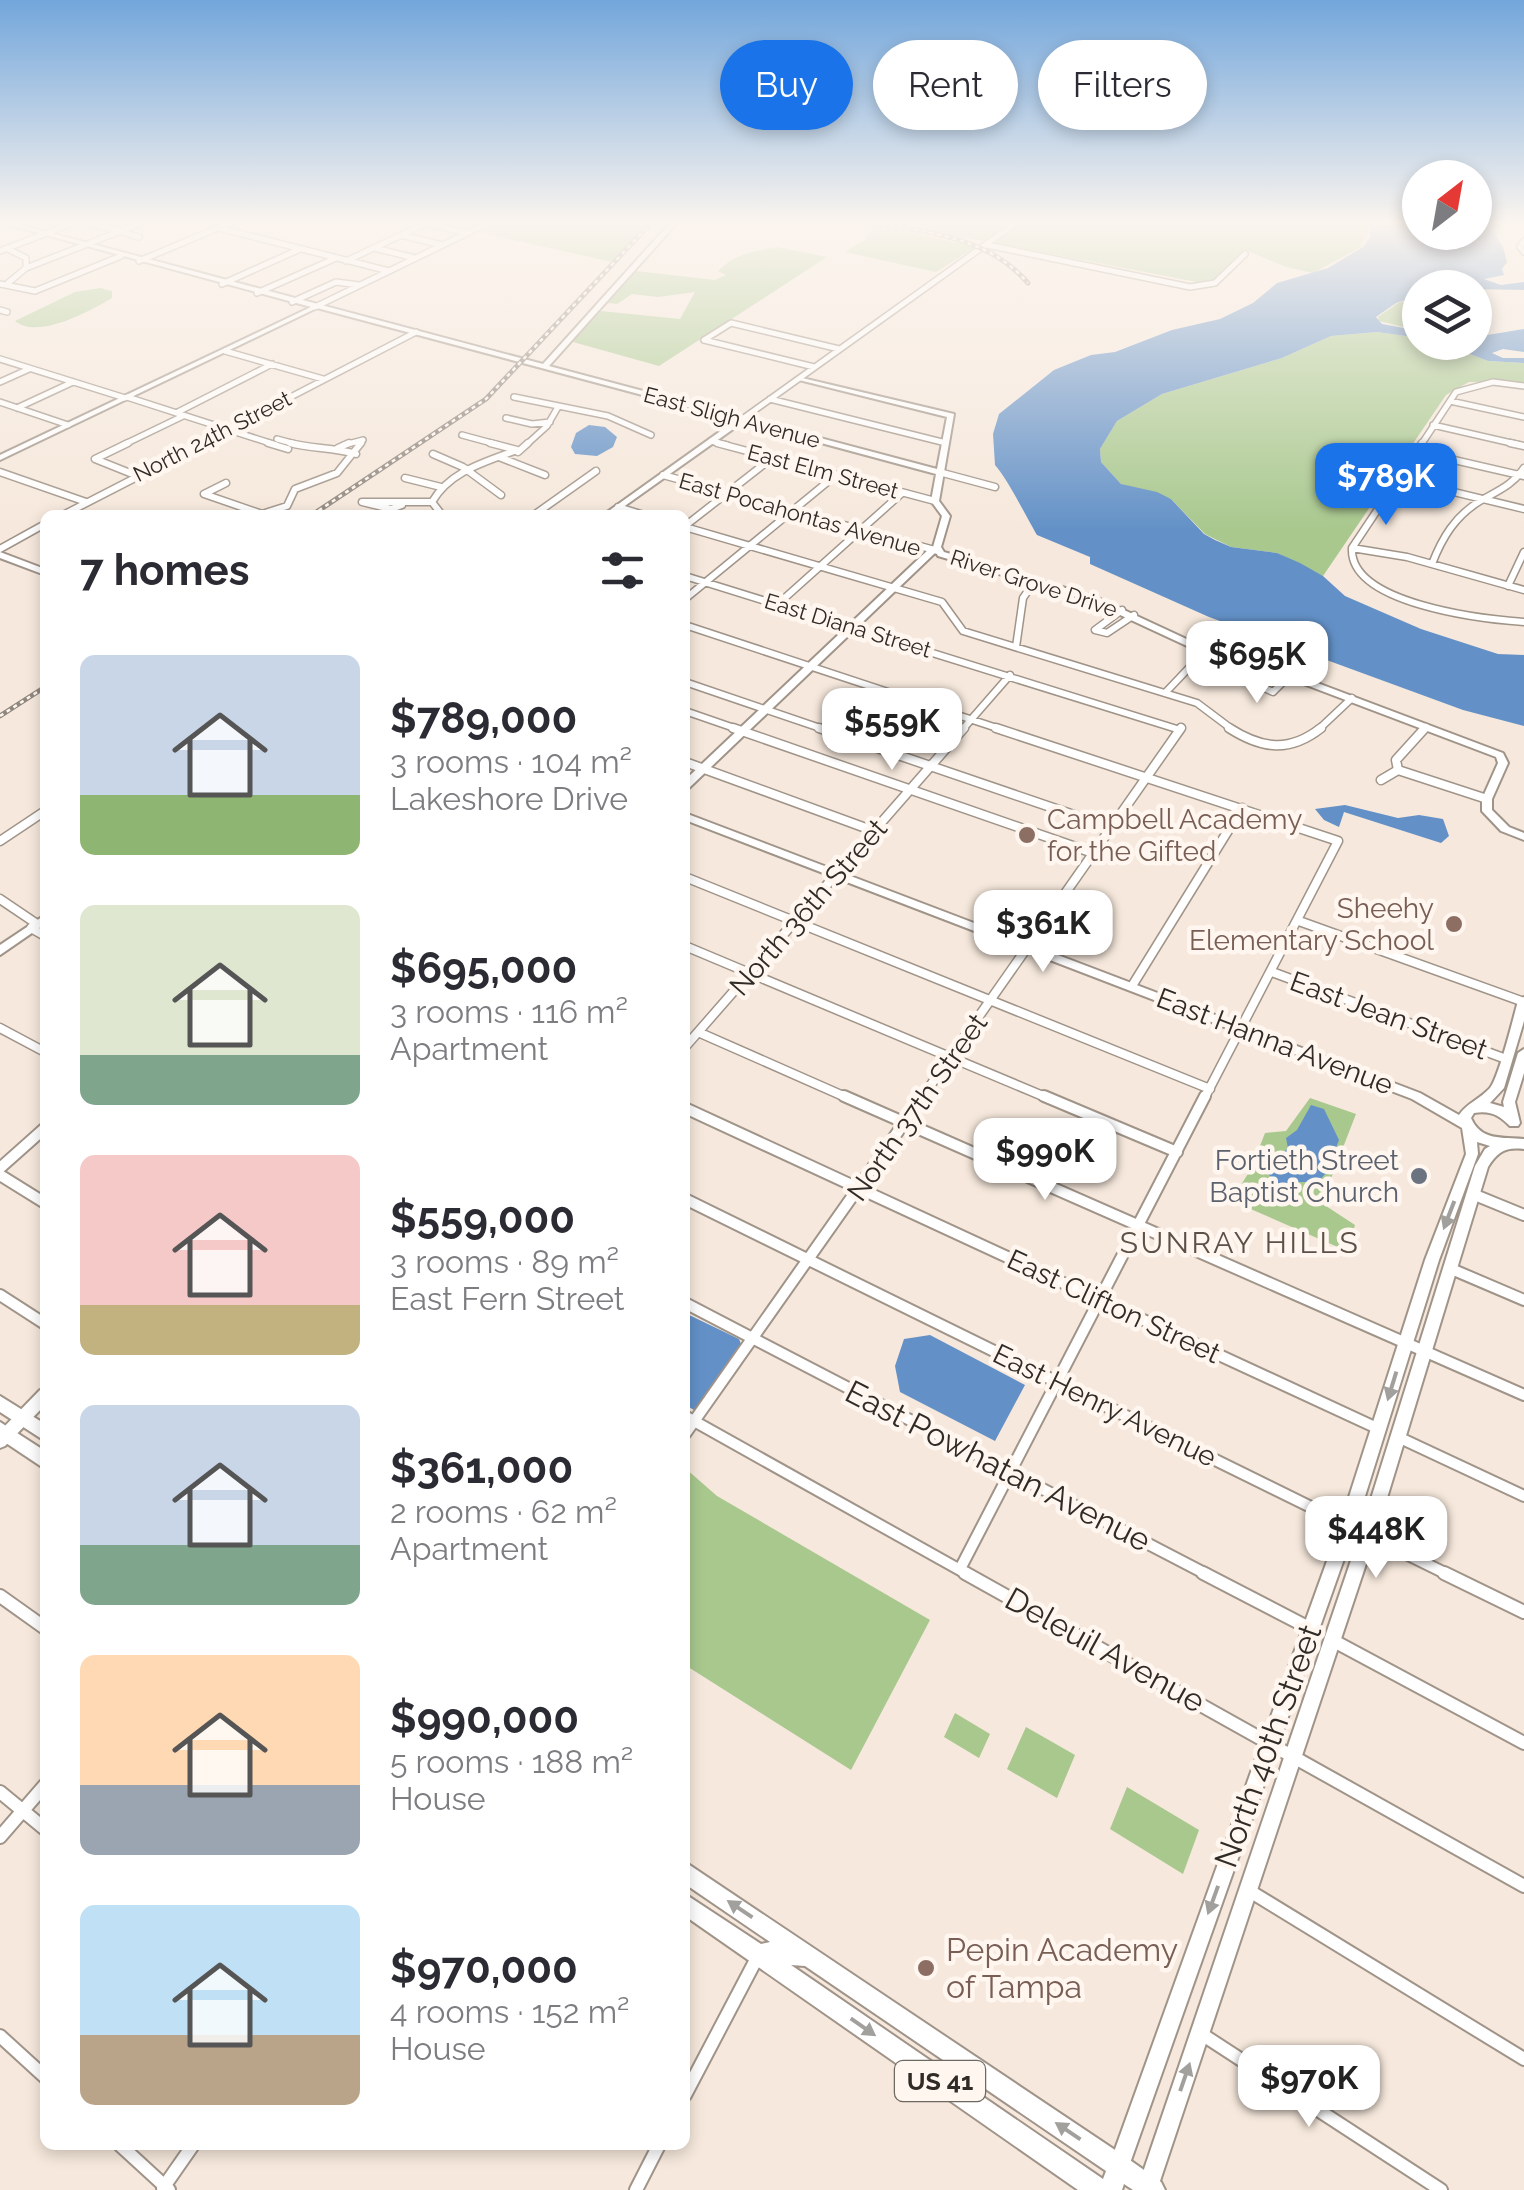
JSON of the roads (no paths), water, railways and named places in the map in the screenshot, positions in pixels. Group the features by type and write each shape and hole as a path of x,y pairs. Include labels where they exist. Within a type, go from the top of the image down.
{"main road":[{"path":"0,1402 40,1430"},
{"path":"2,1435 40,1458"},
{"name":"US 41","path":"690,1875 1149,2189"},
{"name":"US 41","path":"690,1907 1098,2190"},
{"path":"758,1955 787,1952 815,1958"},
{"name":"North 40th Street","path":"1110,2190 1119,2166"}],"street":[{"path":"0,458 276,325"},
{"name":"East Sligh Avenue","path":"388,325 995,487"},
{"path":"544,366 582,325"},
{"path":"728,325 704,340 814,367"},
{"path":"740,325 839,349"},
{"path":"614,510 873,325"},
{"name":"North 24th Street","path":"72,510 416,332"},
{"path":"224,350 323,380"},
{"path":"532,363 554,356"},
{"path":"0,358 288,449"},
{"path":"135,475 95,459 272,364"},
{"path":"0,382 30,368"},
{"name":"River Grove Drive","path":"798,379 951,416 935,501 946,516 935,551 1122,610 1205,651 1289,676 1500,754 1502,763 1487,799"},
{"path":"17,408 74,382"},
{"path":"1524,386 1494,382 1468,386 1450,401 1352,548 1355,570 1386,591 1473,615 1524,622"},
{"path":"514,397 606,414 647,429 651,435"},
{"path":"770,399 946,444"},
{"path":"1450,401 1524,417"},
{"path":"0,402 68,425"},
{"path":"432,502 441,487 517,450 550,422 558,407"},
{"path":"506,418 532,424 550,422"},
{"path":"1433,426 1524,446"},
{"path":"462,434 517,450"},
{"path":"277,439 312,449 338,448 356,454"},
{"path":"274,510 287,506 295,489 337,473 356,454 362,440 338,448"},
{"name":"East Elm Street","path":"711,441 935,501"},
{"path":"1415,451 1523,473"},
{"path":"433,454 468,471 501,495"},
{"path":"503,458 546,474"},
{"path":"690,522 772,458"},
{"path":"541,510 596,471"},
{"path":"0,472 86,502"},
{"path":"1432,564 1448,526 1523,473"},
{"path":"690,595 836,475"},
{"name":"East Pocahontas Avenue","path":"662,476 935,551"},
{"path":"406,478 441,487"},
{"path":"1396,478 1524,508"},
{"path":"226,483 204,494 250,510"},
{"path":"778,604 902,493"},
{"path":"370,500 362,502 394,509 432,502"},
{"path":"432,502 438,510"},
{"path":"618,507 628,510"},
{"path":"0,552 40,527"},
{"path":"690,527 942,602 962,631 1198,704 1228,728 1259,743 1276,747 1314,738 1352,698"},
{"path":"1352,548 1432,564 1524,590"},
{"path":"690,781 935,551"},
{"path":"0,552 40,570"},
{"path":"1508,586 1524,552"},
{"name":"East Diana Street","path":"690,577 1182,728"},
{"path":"1016,647 1023,598 1034,582"},
{"path":"1122,610 1096,630 1107,633 1134,615"},
{"path":"690,627 1338,840 960,1569"},
{"path":"1165,693 1205,651"},
{"path":"1271,670 1260,686 1264,690 1273,692 1289,676"},
{"name":"North 36th Street","path":"690,1041 1010,675"},
{"path":"690,684 1112,828"},
{"path":"690,713 1093,853"},
{"path":"1398,770 1396,760 1426,726"},
{"name":"North 37th Street","path":"690,1419 809,1260 1182,728"},
{"path":"690,764 874,832"},
{"path":"1380,780 1398,770 1487,799 1487,811 1492,818 1524,837"},
{"path":"1132,986 1242,808"},
{"path":"0,841 40,813"},
{"name":"East Hanna Avenue","path":"690,818 1416,1096 1467,1126 1485,1142 1515,1136 1498,1110 1416,1096"},
{"path":"690,878 1210,1090"},
{"path":"0,899 40,927 0,951"},
{"path":"1299,921 1524,1002 1496,1092 1474,1108"},
{"path":"690,948 1177,1152"},
{"name":"East Jean Street","path":"1272,972 1506,1059"},
{"path":"0,1028 40,1049"},
{"path":"698,1032 1524,1394"},
{"name":"North 40th Street","path":"1149,2189 1368,1534 1485,1159 1515,1136 1509,1102 1524,1053"},
{"name":"North 40th Street","path":"1119,2166 1348,1525 1405,1342 1472,1154 1467,1126 1474,1108"},
{"name":"East Clifton Street","path":"690,1110 1379,1428"},
{"path":"40,1133 0,1171 40,1199"},
{"path":"1475,1196 1524,1215"},
{"name":"East Henry Avenue","path":"690,1200 1524,1612"},
{"path":"1449,1268 1524,1300"},
{"path":"0,1295 40,1321"},
{"name":"East Powhatan Avenue","path":"690,1306 1310,1628"},
{"path":"2,1435 40,1400"},
{"name":"Deleuil Avenue","path":"690,1419 1524,1886"},
{"path":"1398,1438 1524,1496"},
{"path":"0,1596 40,1624"},
{"path":"1332,1640 1524,1743"},
{"path":"0,1837 40,1790"},
{"path":"0,1792 40,1825"},
{"path":"1248,1890 1524,2059"},
{"path":"690,2085 758,1955"},
{"path":"1200,2032 1442,2190"},
{"path":"0,2036 40,2072"},
{"path":"125,2150 165,2189 190,2150"},
{"path":"636,2190 656,2150"}],"water":[{"path":"1193,325 1402,328 1402,335 1377,332 1331,336 1282,358 1162,394 1117,421 1100,449 1101,462 1121,484 1171,499 1204,534 1215,540 1231,547 1277,553 1323,576 1345,596 1421,629 1498,654 1524,655 1524,726 1463,710 1209,617 1090,564 1090,557 1037,535 995,465 993,434 999,414 1054,370 1091,355 1115,352"},
{"path":"1524,329 1524,352 1503,349 1492,353 1492,334"},
{"path":"1492,353 1503,358 1524,358 1524,363 1488,361 1492,360"},
{"path":"589,425 605,427 617,437 613,447 597,456 575,454 571,447 576,433"},
{"path":"1345,805 1398,818 1419,815 1443,819 1449,836 1441,843 1344,812 1339,827 1324,820 1315,809"},
{"path":"1311,1105 1324,1109 1339,1140 1326,1173 1318,1182 1297,1182 1275,1201 1267,1199 1270,1188 1279,1184 1258,1165 1265,1155 1278,1158 1288,1148 1286,1138 1297,1130"},
{"path":"690,1315 739,1339 742,1346 696,1411 690,1408"},
{"path":"930,1335 1025,1385 995,1441 900,1392 895,1366 904,1339"}],"railway":[{"path":"320,510 486,399 555,325"},
{"path":"0,716 40,690"}],"place":[{"name":"Campbell Academy for the Gifted","path":"1027,835"},
{"name":"Sheehy Elementary School","path":"1454,924"},
{"name":"Fortieth Street Baptist Church","path":"1419,1176"},
{"name":"Pepin Academy of Tampa","path":"926,1968"}],"district":[{"name":"SUNRAY HILLS","path":"1240,1243"}]}
